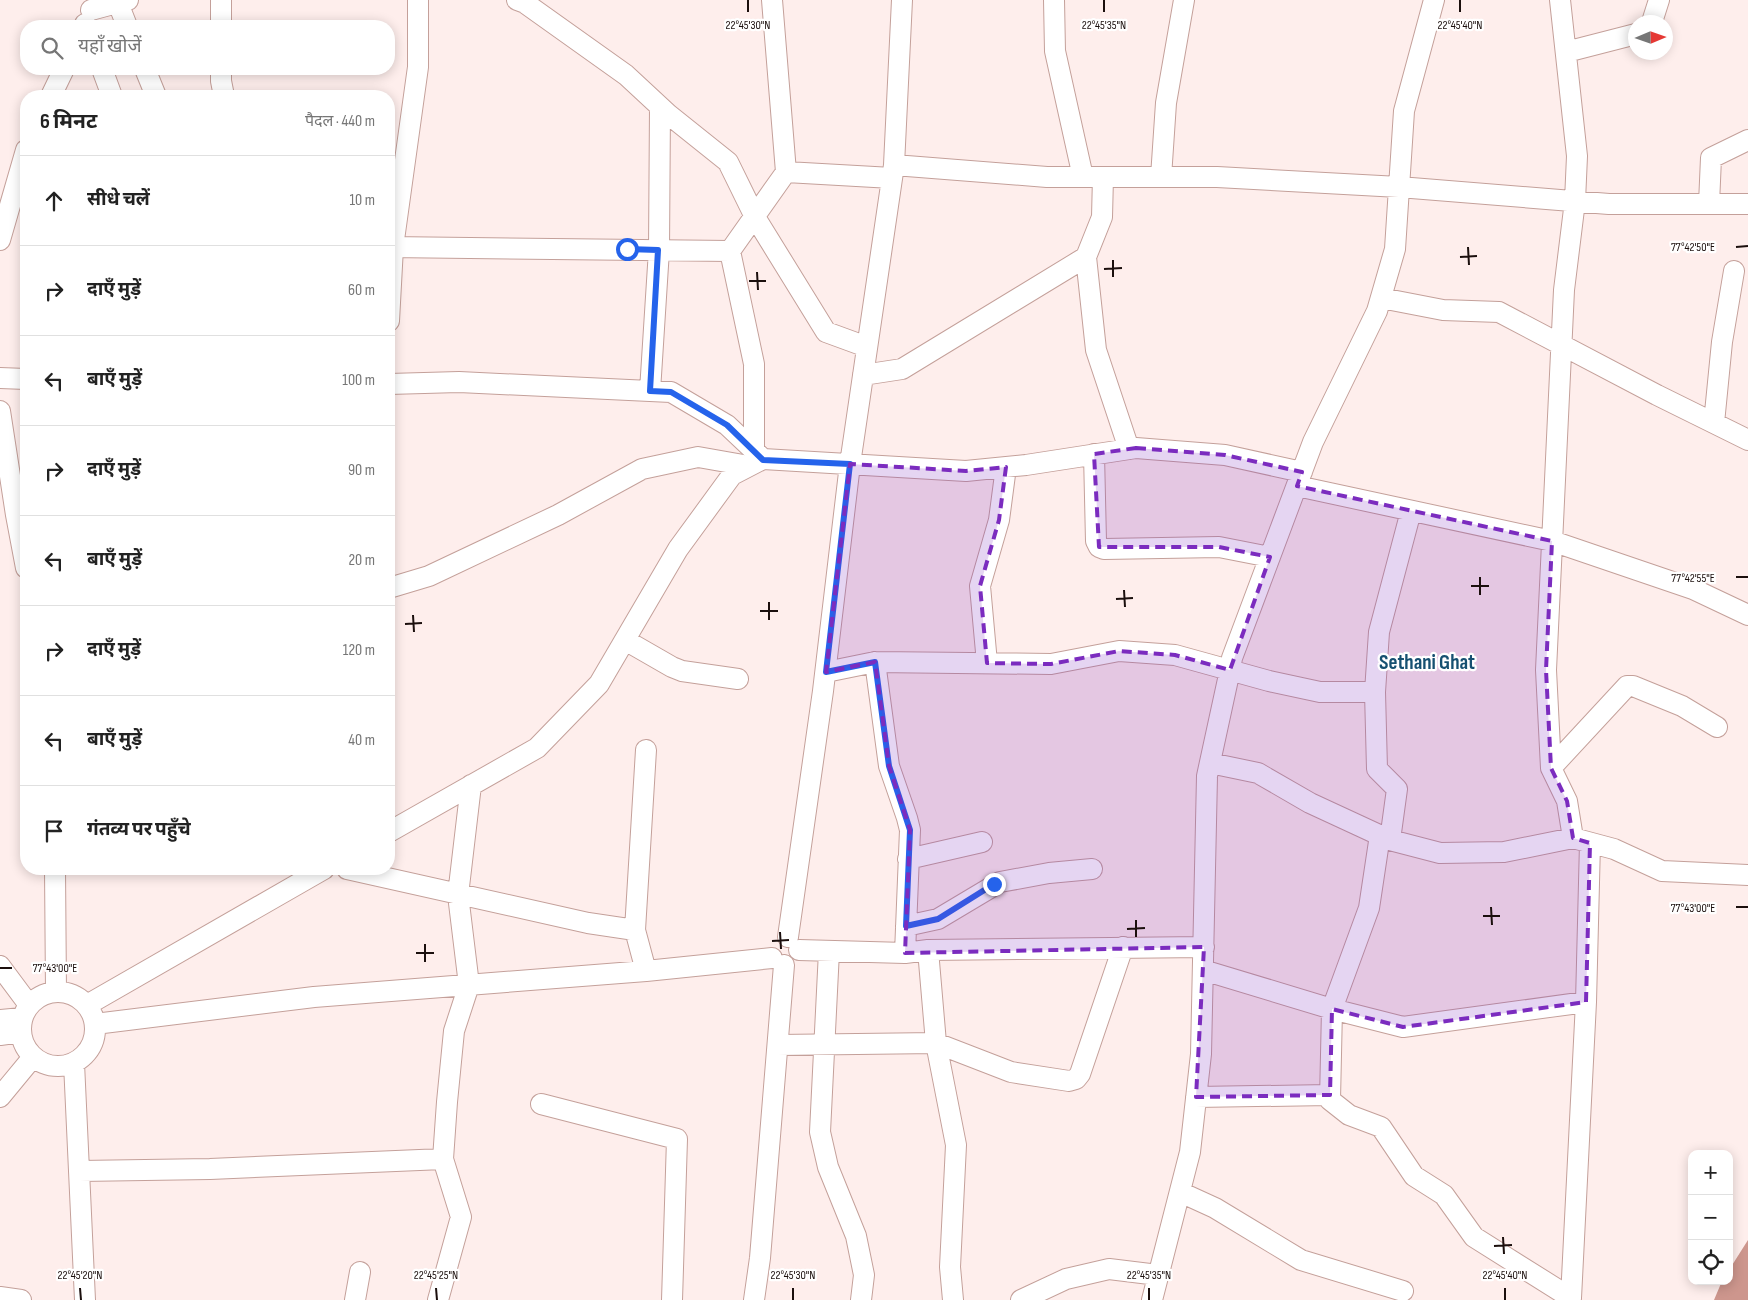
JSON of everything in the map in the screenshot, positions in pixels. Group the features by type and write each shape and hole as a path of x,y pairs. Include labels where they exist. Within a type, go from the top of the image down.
{"street":[{"path":"220,0 221,20"},
{"path":"395,220 418,67 418,0"},
{"path":"517,0 525,3 626,75 660,107 728,162 755,218 826,332 867,347"},
{"path":"755,459 754,364 730,251 786,172 772,0"},
{"path":"793,944 850,464 893,171 902,0"},
{"path":"1054,0 1055,50 1083,177"},
{"path":"1161,177 1166,103 1184,0"},
{"path":"1152,1300 1190,1152 1201,1054 1207,776 1232,658 1313,442 1378,311 1395,249 1404,111 1434,0"},
{"path":"1411,510 1379,632 1375,692 1377,770 1398,789 1369,908 1332,1010 1330,1100 1349,1115 1381,1127 1414,1176 1444,1195 1474,1237 1571,1299 1586,1002 1582,840 1567,801 1551,768 1546,670 1564,290 1575,201 1577,156 1560,0"},
{"path":"1654,15 1659,0"},
{"path":"88,17 123,1 126,20"},
{"path":"1566,52 1628,36"},
{"path":"1040,51 1065,97"},
{"path":"54,90 61,75"},
{"path":"104,75 110,90"},
{"path":"147,75 154,90"},
{"path":"221,75 223,90"},
{"path":"650,391 658,250 660,107"},
{"path":"1709,204 1711,158 1748,140"},
{"path":"0,240 20,171"},
{"path":"786,172 893,171 1047,177 1217,177 1399,187 1609,204 1748,204"},
{"path":"1103,177 1102,217 1086,257 1096,350 1129,449"},
{"path":"395,247 730,251"},
{"path":"863,375 902,369 1086,257"},
{"path":"1714,423 1722,342 1734,271"},
{"path":"1381,298 1443,310 1499,312 1657,395 1748,440"},
{"path":"0,378 20,379"},
{"path":"395,384 459,382 671,392 727,425 755,459"},
{"path":"0,411 19,485"},
{"path":"395,586 430,576 558,515 642,469 698,457 966,471 1136,448 1225,455 1299,479 1411,510 1552,541 1693,589 1748,615"},
{"path":"1094,454 1096,541 1099,547 1104,549 1219,547 1270,557"},
{"path":"395,829 537,748 599,684 678,549 732,475 755,459"},
{"path":"986,663 980,586 999,520 1006,467"},
{"path":"624,640 677,669 738,679"},
{"path":"826,672 875,662 1051,664 1119,650 1175,654 1269,682 1320,692 1375,692"},
{"path":"875,662 889,766 910,830 905,953"},
{"path":"1551,768 1627,686 1633,686 1682,706 1717,727"},
{"path":"646,750 635,930 646,971"},
{"path":"1210,763 1258,773 1310,803 1385,837 1440,853 1504,852 1582,840 1614,849 1662,871 1748,875"},
{"path":"438,1300 461,1217 443,1159 454,1031 469,985 458,895 471,785"},
{"path":"908,859 982,842"},
{"path":"906,926 938,919 1000,882 1050,873 1092,869"},
{"path":"55,875 56,992"},
{"path":"86,1005 314,875"},
{"path":"373,875 588,924 635,930"},
{"path":"754,1300 760,1258 778,1045 778,962 771,949 772,945 779,938 793,944 829,952 905,953 928,950 1204,947"},
{"path":"778,1045 936,1043 1011,1072 1068,1080 1076,1079 1080,1074 1123,947"},
{"path":"928,950 936,1043 956,1145 950,1267 953,1300"},
{"path":"829,952 820,1132 828,1167 856,1236 864,1275 861,1300"},
{"path":"95,1024 314,998 778,962"},
{"path":"0,966 24,1018 24,1046 33,1057 45,1065 60,1067 74,1063 86,1054 94,1040 95,1024 92,1014 86,1005 73,995 56,992 41,996 24,1018 0,1035"},
{"path":"1203,970 1332,1010 1403,1027 1586,1002"},
{"path":"0,1020 24,1018"},
{"path":"0,1097 33,1057"},
{"path":"74,1063 85,1300"},
{"path":"1196,1097 1330,1095"},
{"path":"541,1104 677,1139 672,1300"},
{"path":"80,1171 210,1169 443,1159"},
{"path":"1180,1192 1215,1208 1301,1260 1403,1291"},
{"path":"1021,1300 1066,1279 1110,1269 1158,1275"},
{"path":"355,1300 360,1272"},
{"path":"0,1297 21,1300"}],"highlighted area":[{"path":"1136,448 1225,455 1302,472 1297,486 1552,541 1546,670 1551,768 1567,801 1573,838 1590,843 1586,1002 1403,1027 1332,1009 1330,1095 1196,1097 1204,947 905,953 910,830 889,766 875,662 826,672 850,464 966,471 1006,467 999,520 980,586 987,663 1051,664 1119,651 1175,655 1230,670 1270,557 1219,547 1099,547 1094,454"}],"shaded area":[{"path":"1748,1240 1748,1300 1714,1300 1720,1285 1733,1285 1733,1264"}],"district":[{"name":"Sethani Ghat","path":"1427,662"}],"route":[{"path":"627,249 658,250 650,391 671,392 727,425 763,460 850,464 826,672 875,662 889,766 910,830 906,926 938,919 994,884"}]}
